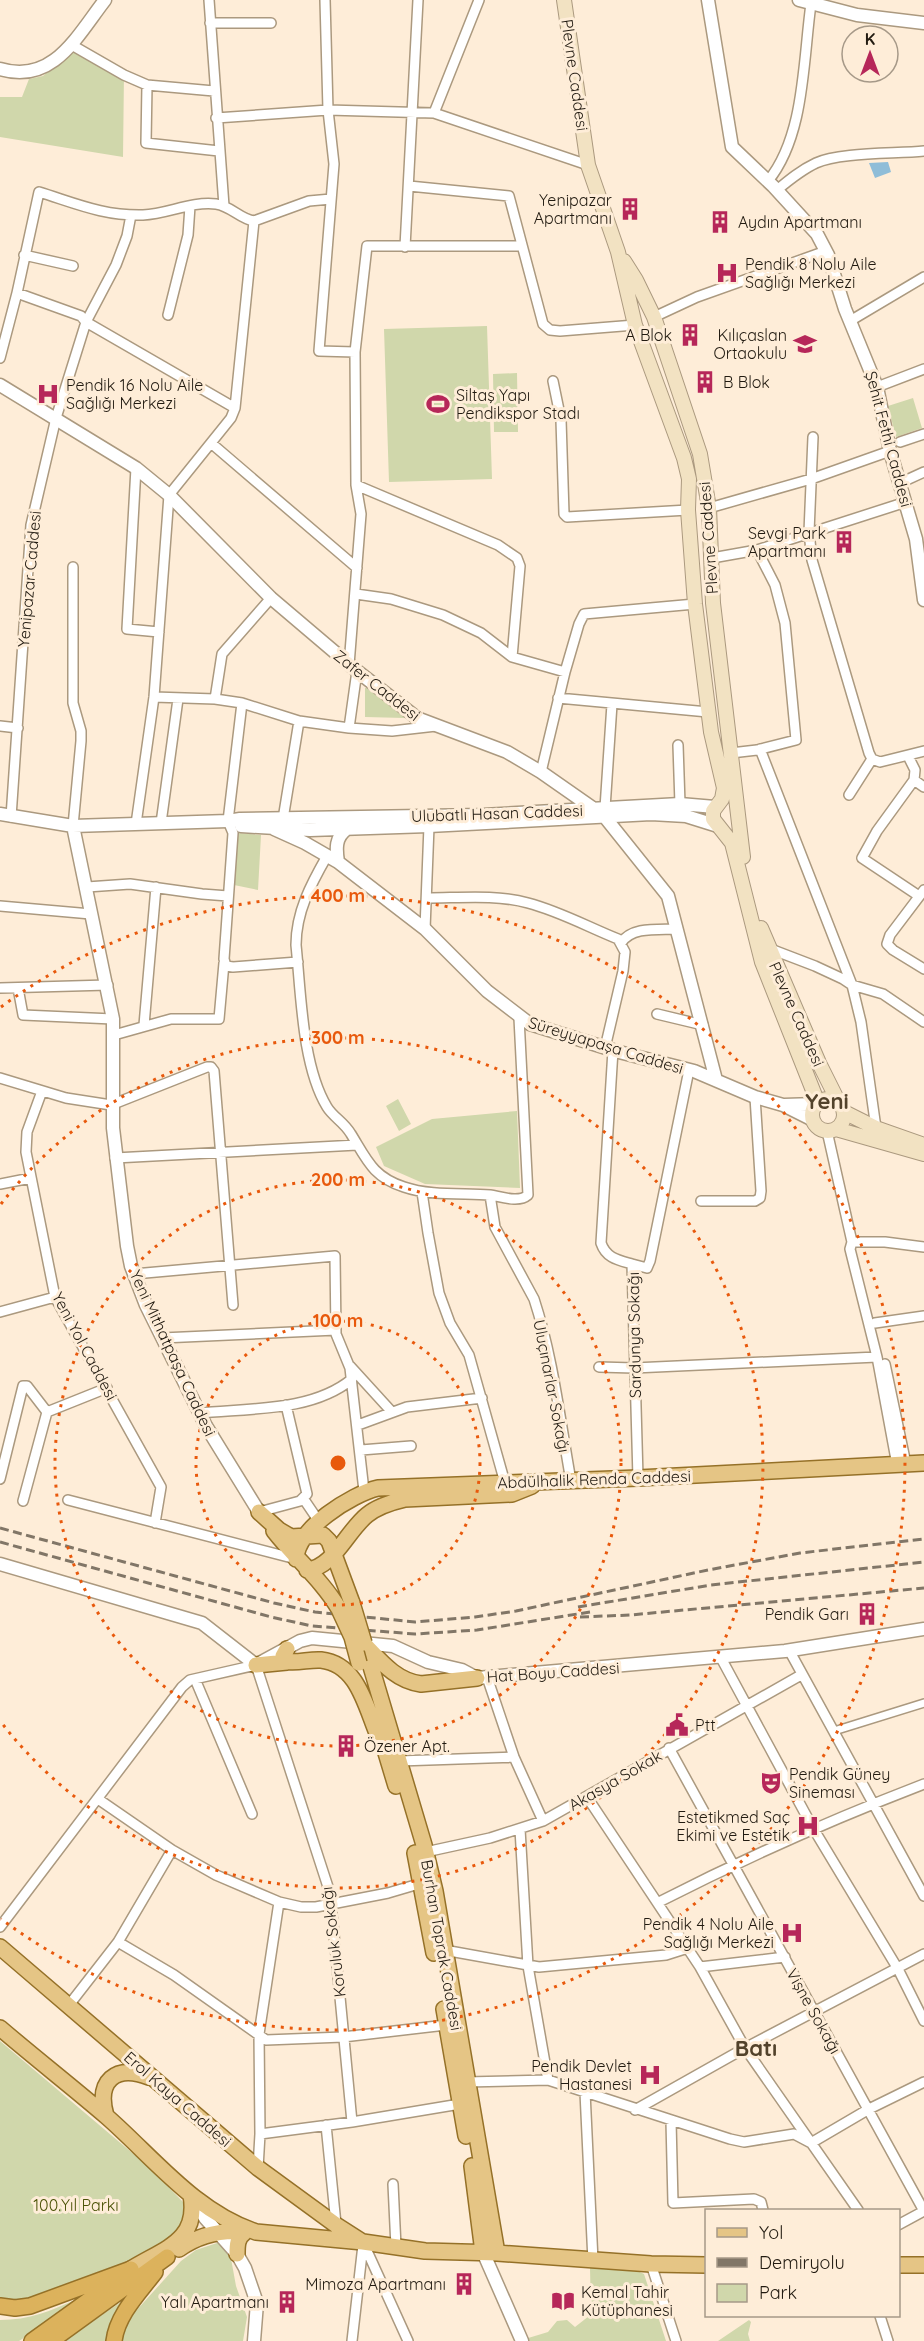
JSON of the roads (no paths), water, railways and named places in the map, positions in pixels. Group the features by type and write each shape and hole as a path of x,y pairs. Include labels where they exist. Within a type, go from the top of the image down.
{"highway":[{"path":"51,2341 167,2257"},
{"path":"114,2341 116,2329 126,2310 167,2257"},
{"path":"0,2306 15,2308 30,2306 131,2270"},
{"path":"32,2341 131,2270"}],"main road":[{"name":"Plevne Caddesi","path":"564,0 588,165 618,252 635,325 689,478 690,553 695,604 711,732 724,788 722,799 717,806"},
{"name":"Plevne Caddesi","path":"618,252 636,280 654,316 700,454 709,508 713,603 737,814 749,888 768,948 841,1107"},
{"path":"635,325 654,316"},
{"path":"688,510 709,508"},
{"path":"690,553 697,558 712,558"},
{"path":"711,732 720,742 724,742 729,732"},
{"path":"727,802 737,814 730,827 719,827 713,819 717,806 727,802"},
{"name":"Plevne Caddesi","path":"719,827 732,843 736,854 762,962 817,1104"},
{"path":"924,1144 876,1128 829,1099 817,1104 813,1113 816,1126 924,1154"},
{"path":"831,1130 842,1122 841,1107"},
{"name":"Abdülhalik Renda Caddesi","path":"333,1554 357,1526 377,1508 405,1498 546,1482 924,1463"},
{"name":"Abdülhalik Renda Caddesi","path":"302,1565 298,1546 304,1537 340,1506 364,1491 392,1486 508,1488"},
{"path":"340,1506 344,1521 357,1526"},
{"path":"259,1512 287,1535 304,1537 318,1533 329,1542 346,1606 364,1643 371,1664 406,1680 422,1684 482,1677"},
{"path":"259,1512 302,1565 346,1606"},
{"path":"302,1565 323,1566 333,1554"},
{"name":"Burhan Toprak Caddesi","path":"346,1606 352,1637 371,1664 393,1761 421,1854 435,1891 466,2082 490,2252"},
{"path":"256,1665 287,1655 334,1662 345,1668 358,1686 393,1761"},
{"name":"Burhan Toprak Caddesi","path":"421,1854 422,1883 446,2025 490,2252"},
{"name":"Erol Kaya Caddesi","path":"0,1947 258,2168 363,2242"},
{"name":"Erol Kaya Caddesi","path":"0,2028 106,2116 191,2195 228,2222 251,2232 363,2242 425,2251 490,2252 592,2261 705,2265"},
{"path":"106,2116 104,2092 108,2082 115,2075 127,2071 154,2079"},
{"path":"131,2270 187,2233 193,2213 191,2195"},
{"path":"307,2237 320,2232 323,2224 319,2213"},
{"path":"167,2257 191,2241 216,2233 251,2232"},
{"path":"237,2254 237,2242 240,2235 251,2232"},
{"path":"900,2265 924,2265"}],"street":[{"path":"0,69 26,73 43,68 59,58 105,0"},
{"path":"209,0 224,206"},
{"path":"325,0 327,110 334,164 319,351 355,352"},
{"path":"405,247 418,0"},
{"path":"434,113 479,0"},
{"name":"Şehit Fethi Caddesi","path":"708,0 732,147 773,186 817,234 826,251 850,321 877,387 890,452 920,543 924,600"},
{"path":"773,186 799,106 812,2 857,15 924,23"},
{"path":"210,23 271,23"},
{"path":"70,44 124,75 147,85 214,91"},
{"path":"147,85 146,143 219,151"},
{"path":"216,118 327,110 434,113 588,165"},
{"path":"773,186 818,162 839,157 924,151"},
{"path":"409,186 509,196 543,324 550,330 560,332 635,325"},
{"path":"0,358 39,192 94,211 144,215 208,204 224,206 246,220 254,221 309,201 331,199"},
{"path":"168,315 188,235 190,206"},
{"name":"Yenipazar Caddesi","path":"6,815 18,728 32,525 56,418 86,322 120,257 131,215"},
{"path":"136,824 154,697 169,495 231,418 235,408 254,221"},
{"path":"349,728 361,514 356,485 355,352 367,246 522,246"},
{"path":"654,316 697,297 826,251"},
{"path":"24,255 74,266"},
{"path":"850,321 924,277"},
{"path":"17,293 81,316 86,322 235,408"},
{"path":"877,387 924,369"},
{"path":"553,381 561,420 564,514 567,517 688,510"},
{"name":"Zafer Caddesi","path":"0,385 136,468 169,495 271,598 353,668 417,718 507,752 601,811 668,896 716,1080"},
{"path":"900,442 924,434"},
{"path":"813,437 809,532 812,561 872,759 849,795"},
{"path":"212,442 357,568"},
{"path":"709,508 890,452"},
{"path":"136,468 127,629 159,632"},
{"path":"900,483 924,472"},
{"path":"356,485 498,545 517,558 520,566 512,657"},
{"path":"712,558 757,550 906,502"},
{"path":"731,753 796,740 785,623 775,585 757,550"},
{"path":"73,567 73,703 81,731 81,741 73,826"},
{"path":"356,594 391,599 443,615 481,633 512,657 565,672"},
{"path":"215,699 222,654 271,598"},
{"path":"542,772 558,698 579,624 584,614 695,604"},
{"path":"154,697 215,699 242,703 299,721 349,728 392,731 437,726"},
{"path":"558,698 708,712"},
{"path":"161,823 178,699"},
{"path":"114,1035 171,1018 219,1019 233,833 228,821 242,703"},
{"path":"601,811 612,704"},
{"path":"278,822 299,721"},
{"path":"0,726 18,728"},
{"path":"678,746 680,804"},
{"path":"760,749 852,985 861,1022 876,1128"},
{"path":"872,759 880,762 924,751"},
{"path":"908,756 915,770 914,780 877,831 862,858 921,893 887,944 924,969"},
{"path":"914,780 924,787"},
{"name":"Ulubatlı Hasan Caddesi","path":"296,830 429,826 680,804 717,806"},
{"name":"Ulubatlı Hasan Caddesi","path":"278,822 601,811 687,816 719,827"},
{"name":"Süreyyapaşa Caddesi","path":"6,815 73,826 228,821 240,825 278,822 315,841 332,859"},
{"name":"Süreyyapaşa Caddesi","path":"278,822 299,839 332,859 425,929 519,1018 530,1024 609,1049 689,1070 756,1097 783,1105"},
{"name":"Yeni Mithatpaşa Caddesi","path":"73,826 108,985 113,1019 111,1105 115,1158 127,1246 134,1274 199,1413 259,1512"},
{"path":"425,929 429,826"},
{"path":"347,828 339,837 332,859 310,886 299,916 296,932 298,962 307,1041 319,1089 327,1106 345,1125 366,1161 382,1177 405,1188 422,1192 490,1194 525,1199 528,1195 519,1018"},
{"path":"87,887 130,884 228,896"},
{"path":"144,1025 156,887"},
{"path":"427,898 471,897 526,902 578,921 618,939 621,943 624,952 623,971 609,1049 602,1243 604,1252 609,1257 632,1264"},
{"path":"0,906 91,914"},
{"path":"621,943 634,932 677,929"},
{"path":"768,948 815,966 852,985 883,994 924,1022"},
{"path":"225,963 233,967 298,962"},
{"path":"0,988 108,985"},
{"path":"18,988 23,1015 113,1019"},
{"path":"657,1014 703,1025"},
{"path":"0,1078 66,1098 111,1105 212,1067 233,1305"},
{"name":"Sardunya Sokağı","path":"638,1478 632,1264 647,1268 650,1261 689,1070"},
{"name":"Yeni Yol Caddesi","path":"42,1091 27,1132 26,1152 54,1297 161,1487 155,1523"},
{"path":"701,1201 754,1201 760,1198 756,1097"},
{"path":"783,1105 817,1104"},
{"path":"783,1105 813,1120"},
{"path":"831,1130 852,1242 875,1323 902,1465"},
{"path":"115,1158 357,1145"},
{"path":"0,1184 31,1178"},
{"path":"422,1192 439,1293 450,1323 469,1355 508,1488"},
{"name":"Uluçınarlar Sokağı","path":"490,1194 495,1227 534,1299 538,1311 549,1357 571,1481"},
{"path":"852,1242 885,1242 924,1247"},
{"path":"852,1242 850,1249 878,1357 902,1465"},
{"path":"134,1274 228,1264 335,1257 336,1330 352,1379 364,1491"},
{"path":"0,1312 54,1297"},
{"path":"875,1323 924,1316"},
{"path":"162,1338 336,1330"},
{"path":"599,1367 634,1368 878,1357"},
{"path":"349,1365 391,1411"},
{"path":"199,1413 313,1400 352,1379"},
{"path":"0,1479 22,1386 27,1386 32,1391 47,1412"},
{"path":"47,1412 107,1388"},
{"path":"358,1425 391,1411 426,1404 482,1398"},
{"path":"259,1512 300,1501 307,1494 286,1404"},
{"path":"23,1501 47,1412"},
{"path":"361,1450 411,1446"},
{"path":"303,1498 320,1523"},
{"path":"68,1500 302,1565"},
{"path":"0,1564 202,1623 256,1665"},
{"name":"Hat Boyu Caddesi","path":"287,1655 300,1641 312,1638 393,1646 428,1662 482,1677 720,1658 924,1629"},
{"path":"789,1650 924,1896"},
{"path":"720,1658 813,1828 898,1969 924,2021"},
{"path":"0,1927 182,1687 195,1679 256,1665"},
{"name":"Koruluk Sokağı","path":"256,1665 331,1903 352,2122"},
{"name":"Akasya Sokak","path":"421,1854 543,1821 801,1675"},
{"path":"482,1677 543,1821"},
{"path":"195,1679 252,1814"},
{"path":"834,1731 924,1702"},
{"name":"Vişne Sokağı","path":"669,1748 924,2211"},
{"path":"393,1761 514,1757"},
{"path":"658,1902 733,1864 813,1828 924,1784"},
{"path":"587,1797 700,1967 745,2048 857,2209"},
{"path":"98,1799 172,1850 216,1875 279,1902 301,1907 388,1893 422,1883"},
{"path":"520,1829 528,1966 548,2080"},
{"path":"69,2005 118,1942 172,1850"},
{"path":"258,2168 259,2034 279,1902"},
{"path":"118,1942 174,1975 266,2040 343,2037 446,2025"},
{"path":"444,1950 528,1966 562,1966 666,1955 688,1948"},
{"path":"635,2110 745,2048 924,1954"},
{"path":"700,1967 785,1957"},
{"path":"466,2082 548,2080 635,2110 737,2140 755,2140 794,2134 811,2143"},
{"path":"811,2143 869,2109 924,2082"},
{"path":"585,2092 592,2261"},
{"path":"260,2134 460,2104"},
{"path":"671,2121 673,2203 754,2199 761,2202 763,2209"},
{"path":"326,2125 336,2225"},
{"path":"393,2184 396,2247"},
{"path":"191,2195 216,2233 237,2254 245,2268 257,2303 254,2341"},
{"path":"900,2224 924,2211"},
{"path":"352,2341 363,2242"},
{"path":"363,2242 408,2341"},
{"path":"490,2252 522,2341"},
{"path":"651,2264 676,2341"},
{"path":"880,2317 888,2341"}],"water":[{"path":"888,162 891,172 875,178 869,163"}],"railway":[{"path":"0,1528 274,1603 315,1612 415,1622 516,1611 800,1553 924,1539"},
{"path":"0,1542 271,1617 312,1626 415,1634 477,1630 590,1612"},
{"path":"578,1607 711,1585 924,1562"},
{"path":"580,1617 630,1615 924,1588"}],"place":[{"name":"Yenipazar Apartmanı","path":"630,209"},
{"name":"Aydın Apartmanı","path":"720,222"},
{"name":"Pendik 8 Nolu Aile Sağlığı Merkezi","path":"727,273"},
{"name":"A Blok","path":"690,335"},
{"name":"Kılıçaslan Ortaokulu","path":"805,344"},
{"name":"B Blok","path":"705,382"},
{"name":"Pendik 16 Nolu Aile Sağlığı Merkezi","path":"48,394"},
{"name":"Siltaş Yapı Pendikspor Stadı","path":"438,404"},
{"name":"Sevgi Park Apartmanı","path":"844,542"},
{"name":"Pendik Garı","path":"867,1614"},
{"name":"Ptt","path":"677,1725"},
{"name":"Özener Apt.","path":"346,1746"},
{"name":"Pendik Güney Sineması","path":"771,1783"},
{"name":"Estetikmed Saç Ekimi ve Estetik","path":"808,1826"},
{"name":"Pendik 4 Nolu Aile Sağlığı Merkezi","path":"792,1933"},
{"name":"Pendik Devlet Hastanesi","path":"650,2075"},
{"name":"Mimoza Apartmanı","path":"464,2284"},
{"name":"Kemal Tahir Kütüphanesi","path":"563,2301"},
{"name":"Yalı Apartmanı","path":"287,2302"}],"district":[{"name":"Yeni","path":"827,1101"},
{"name":"Batı","path":"756,2048"}],"park label":[{"name":"100.Yıl Parkı","path":"76,2205"}]}
